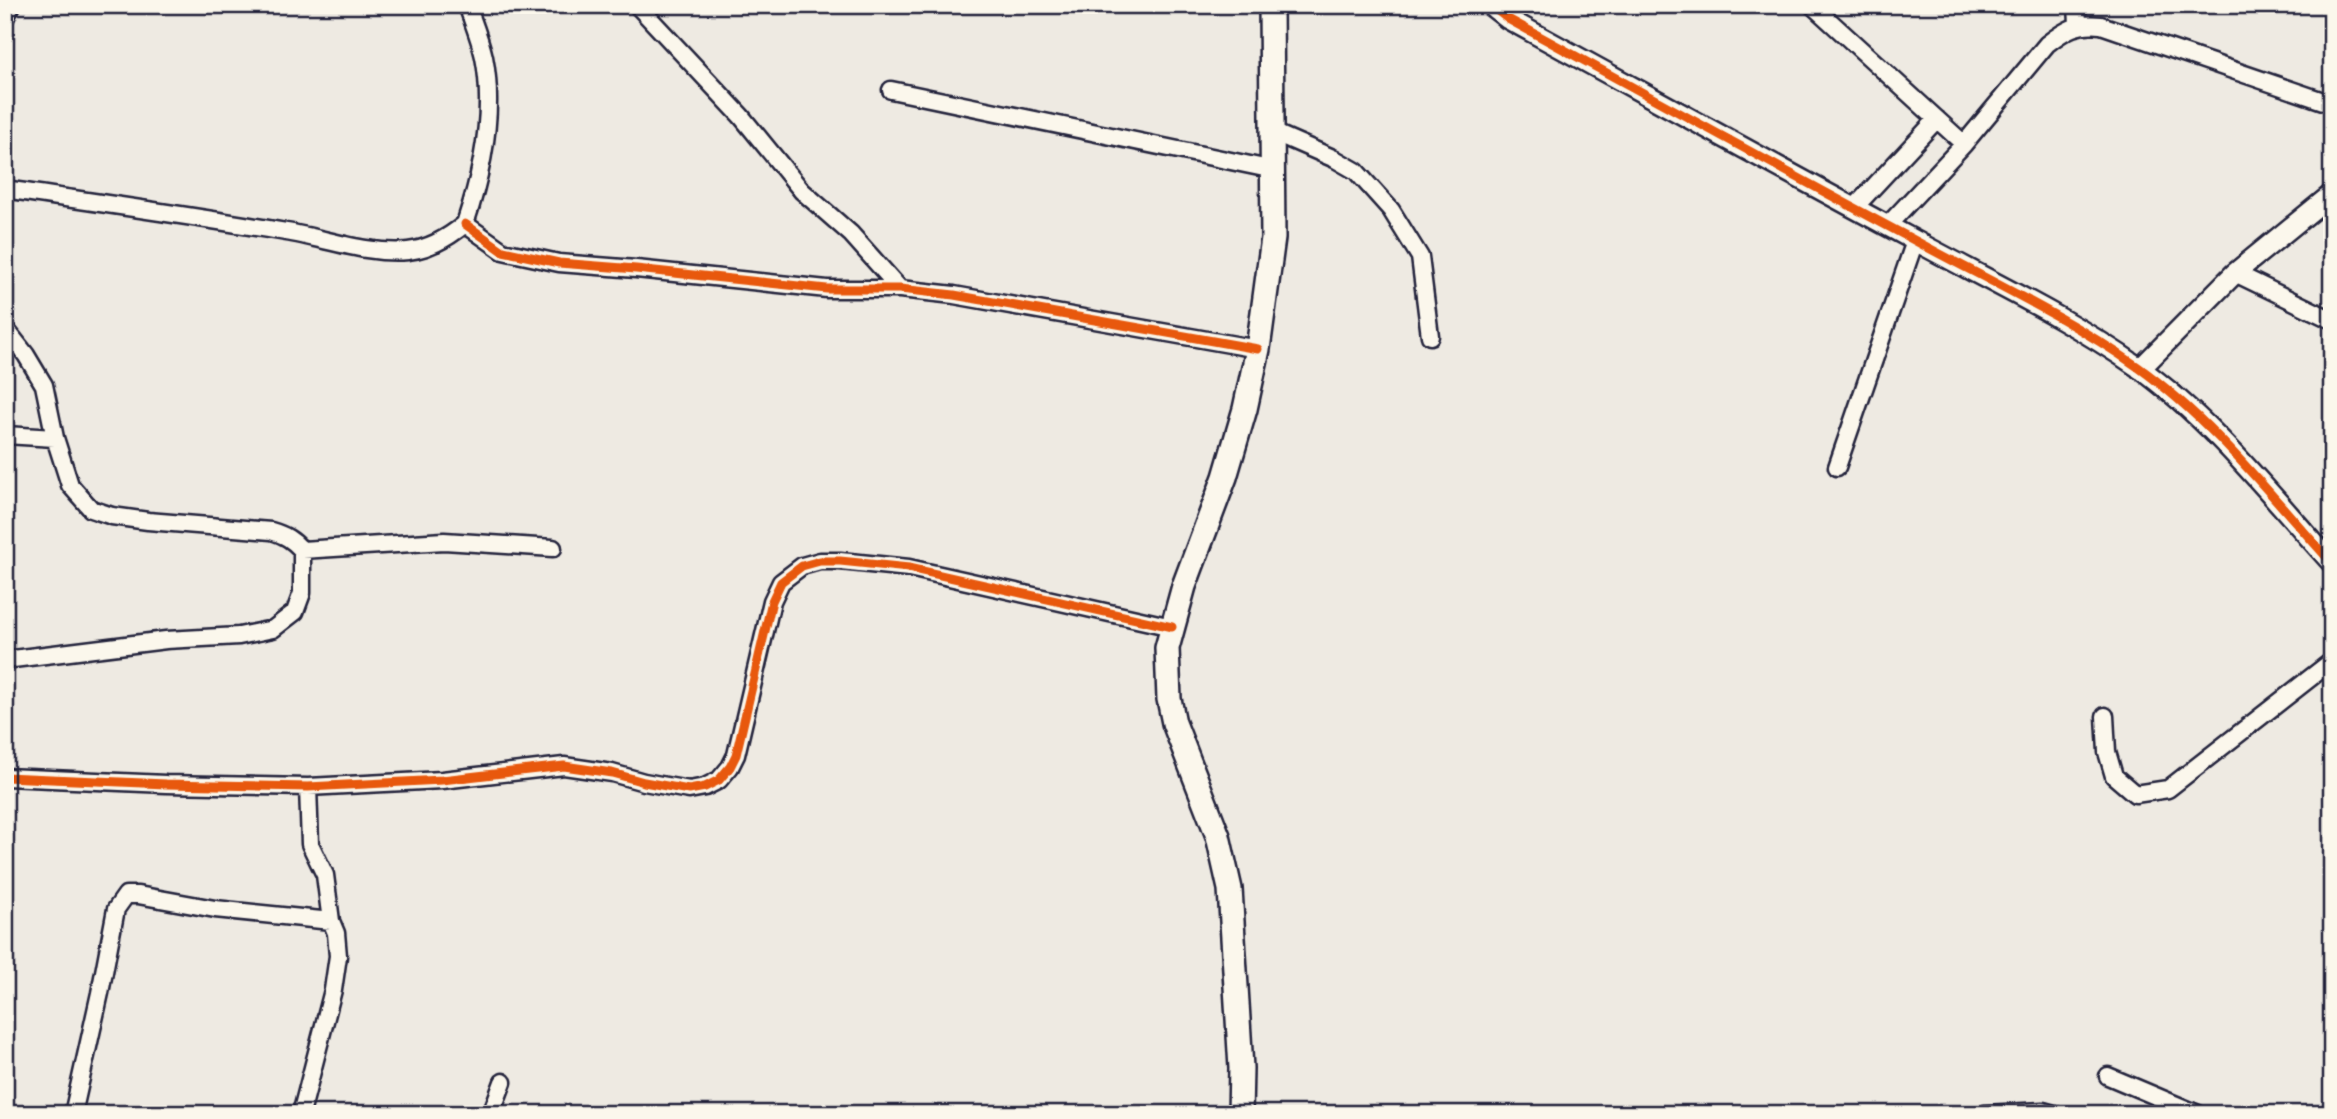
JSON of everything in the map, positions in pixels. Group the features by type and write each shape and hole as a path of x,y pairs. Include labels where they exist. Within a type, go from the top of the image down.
{"main road":[{"path":"1240,1114 1240,1042 1230,889 1218,836 1171,711 1167,648 1184,586 1225,477 1245,409 1258,349 1273,238 1271,5"}],"street":[{"path":"5,18 12,5"},
{"path":"5,190 218,220 370,248 402,251 434,244 466,224 484,146 487,89 484,58 467,6 451,5"},
{"path":"637,5 741,116 802,191 850,234 900,289"},
{"path":"1490,5 1508,19 2071,323 2140,369 2200,421 2332,563"},
{"path":"1812,5 1964,144"},
{"path":"2077,5 2078,24"},
{"path":"1887,226 1964,144 2047,44 2060,33 2078,24 2101,25 2332,104"},
{"path":"891,90 1274,170"},
{"path":"1854,208 1937,119"},
{"path":"1273,132 1356,171 1391,210 1420,257 1430,335"},
{"path":"2140,369 2235,272 2332,194"},
{"path":"466,224 503,251 559,263 827,289 900,289 954,295 1258,349"},
{"path":"1838,467 1915,241"},
{"path":"2235,272 2332,320"},
{"path":"5,328 26,355 44,386 69,485 91,509 111,516 148,521 271,531 284,534 302,550 444,541 553,548"},
{"path":"5,435 55,438"},
{"path":"5,660 166,640 239,636 273,629 295,612 302,593 302,550"},
{"path":"5,777 308,787 442,780 564,766 612,773 689,790 705,787 719,779 736,755 768,614 781,582 802,566 820,561 909,568 1172,626"},
{"path":"2105,716 2107,752 2114,776 2135,794 2157,792 2168,789 2332,661"},
{"path":"301,1114 333,990 338,956 325,875 310,844 308,787"},
{"path":"73,1114 116,909 125,895 215,909 331,921"},
{"path":"2109,1076 2198,1114"},
{"path":"491,1114 503,1082"},
{"path":"1985,1114 2032,1111 2054,1114"}],"cycle path":[{"path":"1490,5 1508,19 2027,300 2111,349 2165,388 2216,435 2332,563"},
{"path":"465,224 503,251 559,263 827,289 900,289 954,295 1258,349"},
{"path":"5,777 308,787 442,780 564,766 612,773 689,790 705,787 719,780 736,755 772,601 781,582 802,566 820,561 909,568 1172,627"}]}
